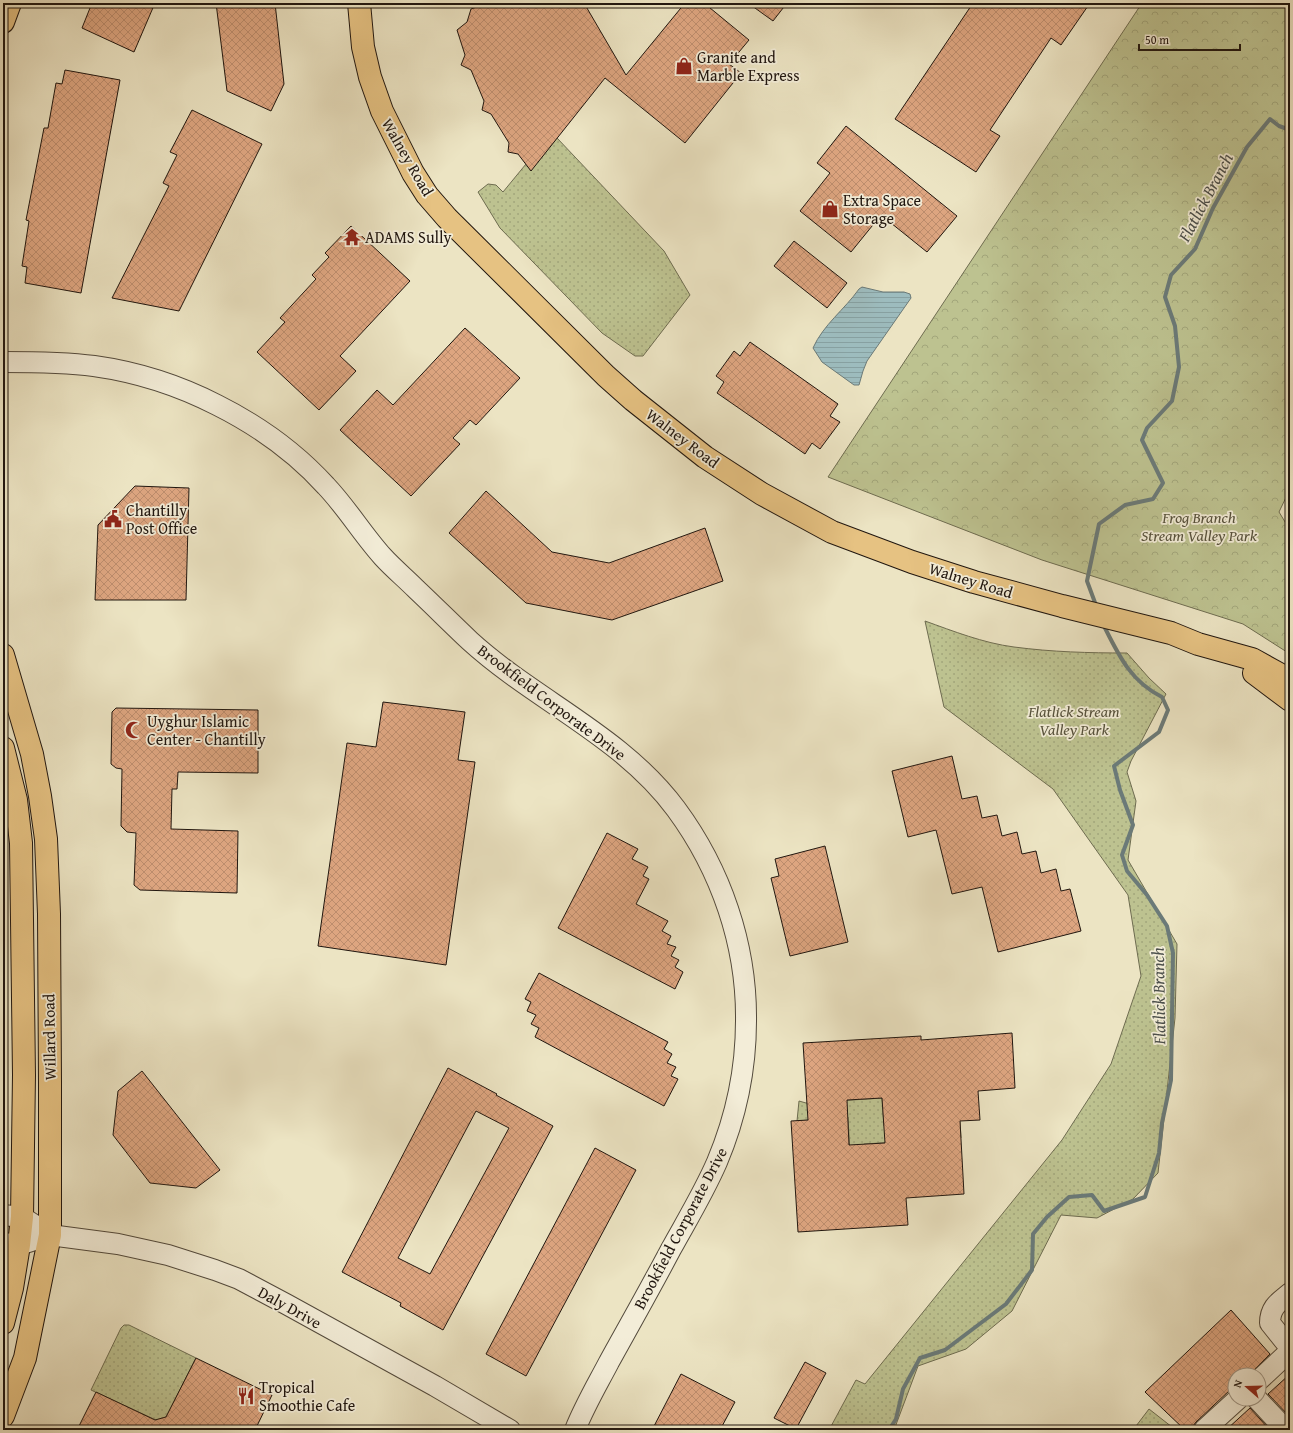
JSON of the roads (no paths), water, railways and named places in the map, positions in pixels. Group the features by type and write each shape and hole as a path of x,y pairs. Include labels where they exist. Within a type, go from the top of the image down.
{"main road":[{"path":"3,22 10,3"},
{"name":"Walney Road","path":"359,3 364,47 370,77 382,111 410,166 427,195 447,218 606,376 673,433 711,461 762,494 832,532 898,557 974,582 1171,633 1198,644 1253,672 1290,700"},
{"name":"Walney Road","path":"1198,644 1252,659 1290,680"},
{"name":"Willard Road","path":"3,656 32,754 46,839 49,914 50,1235 25,1358 3,1416"},
{"name":"Willard Road","path":"3,748 16,800 21,843 24,1075 11,1244 12,1288 3,1323"}],"street":[{"name":"Brookfield Corporate Drive","path":"3,362 76,364 113,369 134,374 174,386 213,402 266,434 299,459 329,488 384,558 471,642 513,676 602,736 649,777 674,806 696,838 707,858 725,900 743,966 746,1025 744,1066 740,1091 727,1138 708,1183 594,1391 575,1430"},
{"name":"Daly Drive","path":"13,1216 50,1235 118,1244 161,1254 192,1262 239,1279 435,1386 510,1430"},
{"name":"Daly Drive","path":"11,1244 50,1235"},
{"path":"1290,1293 1276,1305 1270,1314 1270,1323 1290,1348"},
{"path":"1267,1373 1290,1351"},
{"path":"1204,1430 1229,1407"},
{"path":"1264,1407 1286,1430"}],"water":[{"path":"862,287 883,292 904,292 910,294 911,298 867,361 859,385 854,385 822,362 813,348 828,324"}],"waterway":[{"name":"Flatlick Branch","path":"1097,608 1087,581 1099,524 1125,505 1153,499 1163,483 1142,440 1147,428 1172,401 1179,367 1175,326 1165,297 1171,275 1195,249 1213,208 1247,147 1270,119 1279,126 1290,130"},
{"name":"Flatlick Branch","path":"889,1430 896,1419 903,1389 920,1358 945,1350 1006,1304 1032,1270 1033,1234 1047,1217 1069,1197 1092,1195 1104,1211 1145,1197 1159,1153 1162,1123 1171,1080 1173,953 1167,926 1147,895 1127,871 1122,855 1133,825 1120,790 1114,766 1159,732 1168,710 1162,697 1141,683 1126,666 1103,624"}],"place":[{"name":"Granite and Marble Express","path":"684,66"},
{"name":"Extra Space Storage","path":"830,209"},
{"name":"ADAMS Sully","path":"352,237"},
{"name":"Chantilly Post Office","path":"113,519"},
{"name":"Uyghur Islamic Center - Chantilly","path":"134,730"},
{"name":"Tropical Smoothie Cafe","path":"246,1396"}],"park label":[{"name":"Frog Branch Stream Valley Park","path":"1199,526"},
{"name":"Flatlick Stream Valley Park","path":"1074,720"}]}
